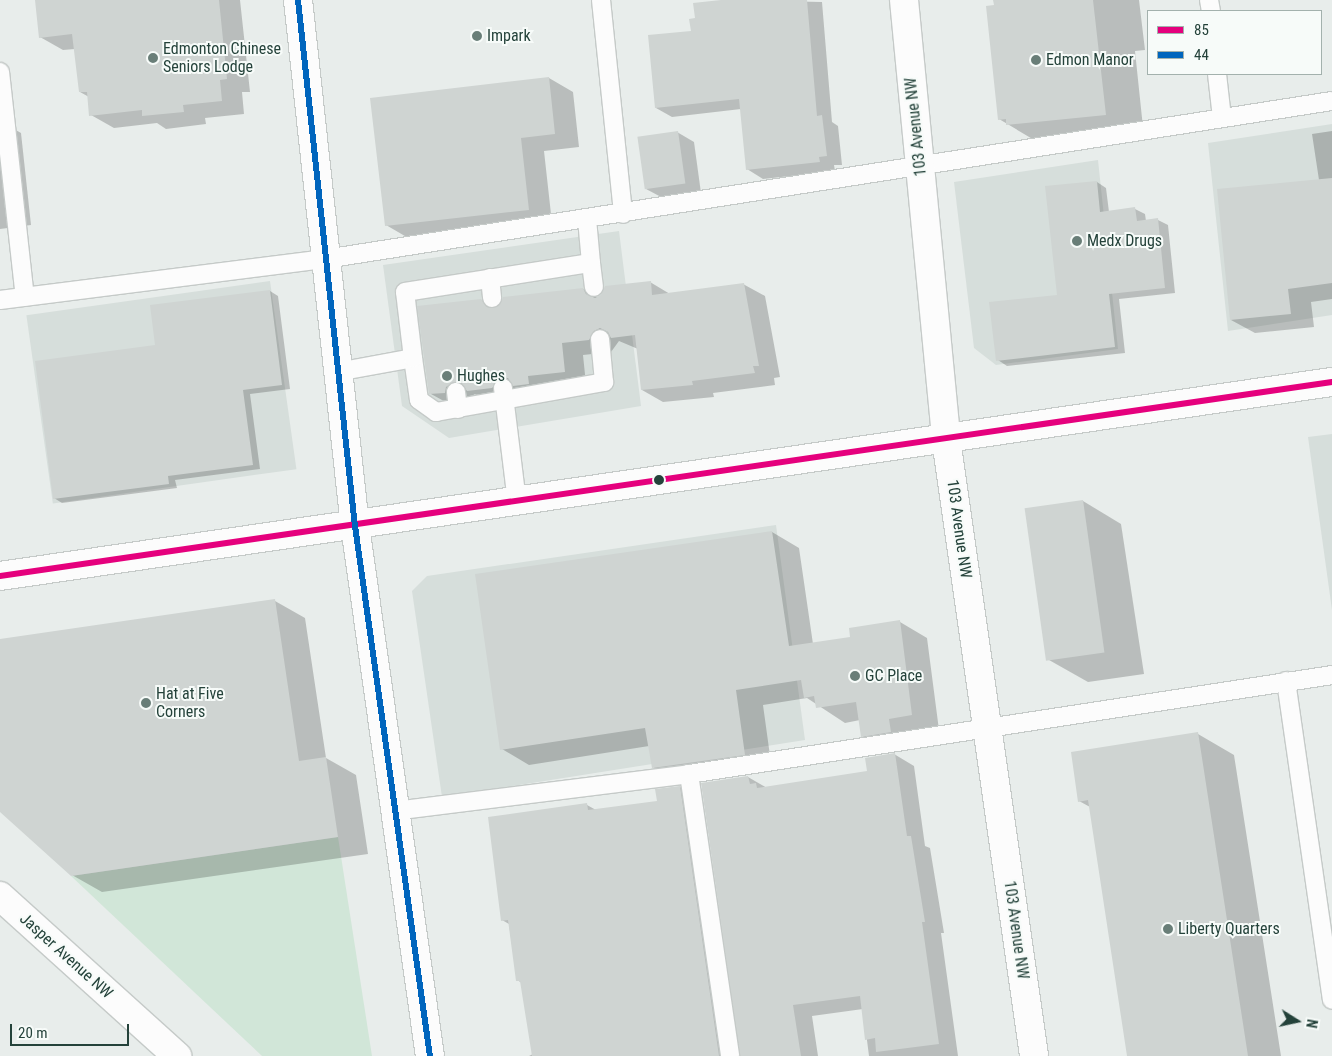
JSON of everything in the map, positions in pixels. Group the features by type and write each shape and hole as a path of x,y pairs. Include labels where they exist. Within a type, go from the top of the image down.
{"street":[{"path":"298,0 355,526 430,1056"},
{"name":"103 Avenue NW","path":"904,0 946,438 1034,1056"},
{"path":"0,576 355,526 1332,382"},
{"name":"Jasper Avenue NW","path":"0,896 177,1056"}],"lane":[{"path":"601,0 623,214"},
{"path":"0,72 25,297"},
{"path":"1217,75 1222,118"},
{"path":"0,300 325,258 623,214 1332,101"},
{"path":"587,219 594,287"},
{"path":"591,263 490,278 442,294 405,292 419,400 436,412 457,400 604,382 600,339"},
{"path":"490,278 492,298"},
{"path":"337,372 413,358"},
{"path":"504,393 517,502"},
{"path":"394,811 689,774 1332,675"},
{"path":"1286,681 1332,1000"},
{"path":"689,774 730,1056"}],"shaded area":[{"path":"1332,124 1332,315 1228,331 1208,143"},
{"path":"1098,160 1118,349 996,365 974,348 954,182"},
{"path":"619,231 641,406 449,438 402,406 383,265"},
{"path":"270,281 296,469 53,503 26,315"},
{"path":"1332,434 1332,610 1308,437"},
{"path":"776,525 805,740 442,797 412,591 427,576"}],"green space":[{"path":"338,837 372,1056 262,1056 71,876"}],"building":[{"name":"Edmonton Chinese Seniors Lodge","path":"35,0 219,0 227,79 220,80 222,101 183,105 184,112 142,116 142,110 89,116 87,92 79,92 72,34 39,38"},
{"path":"721,0 807,0 817,116 822,115 827,156 819,157 820,162 746,170 739,99 655,108 648,35 691,31 689,19 695,18 693,3"},
{"name":"Edmon Manor","path":"993,0 1093,0 1106,115 1006,125 1006,119 998,120 986,6 994,5"},
{"path":"549,77 555,134 521,138 529,210 385,226 370,98"},
{"path":"678,131 685,183 645,189 637,137"},
{"path":"1332,178 1332,283 1288,289 1291,314 1230,320 1217,189"},
{"name":"Medx Drugs","path":"1097,181 1100,212 1135,207 1137,221 1158,218 1165,288 1109,294 1115,347 996,361 989,302 1057,295 1045,186"},
{"path":"651,281 652,295 744,283 759,366 753,366 755,373 692,381 693,385 641,390 635,335 611,338 608,332 600,328 594,331 589,340 562,343 565,372 528,376 529,384 513,386 508,378 501,378 492,388 467,391 461,382 454,382 446,387 445,393 429,394 417,306 481,299 487,307 494,308 501,303 503,297 583,288 586,294 595,298 601,295 605,286"},
{"path":"270,290 282,385 243,390 253,465 168,476 169,484 53,499 35,361 155,345 150,305"},
{"path":"1083,500 1104,653 1046,661 1025,508"},
{"path":"772,531 789,646 850,637 849,628 900,620 912,715 889,719 891,732 861,737 856,702 816,708 814,696 804,698 801,680 736,690 745,755 652,768 645,728 500,750 475,574"},
{"name":"Hat at Five Corners","path":"275,599 299,761 326,757 338,837 71,876 0,812 0,639"},
{"name":"Liberty Quarters","path":"1198,732 1248,1056 1127,1056 1088,800 1078,802 1071,752"},
{"path":"895,753 907,836 911,836 925,922 922,922 939,1044 876,1052 875,1038 865,1040 860,996 793,1005 801,1056 740,1056 701,783 748,776 750,784 756,783 757,788 867,771 865,758"},
{"path":"680,786 719,1056 532,1056 520,981 516,981 508,920 501,921 488,817 587,803 588,810 657,801 655,789"}],"transit line":[{"name":"44","path":"298,0 355,526 430,1056"},
{"name":"85","path":"0,576 1332,382"}],"place":[{"name":"Impark","path":"477,36"},
{"name":"Edmonton Chinese Seniors Lodge","path":"153,58"},
{"name":"Edmon Manor","path":"1036,60"},
{"name":"Medx Drugs","path":"1077,241"},
{"name":"Hughes","path":"447,376"},
{"name":"GC Place","path":"855,676"},
{"name":"Hat at Five Corners","path":"146,703"},
{"name":"Liberty Quarters","path":"1168,929"}]}
